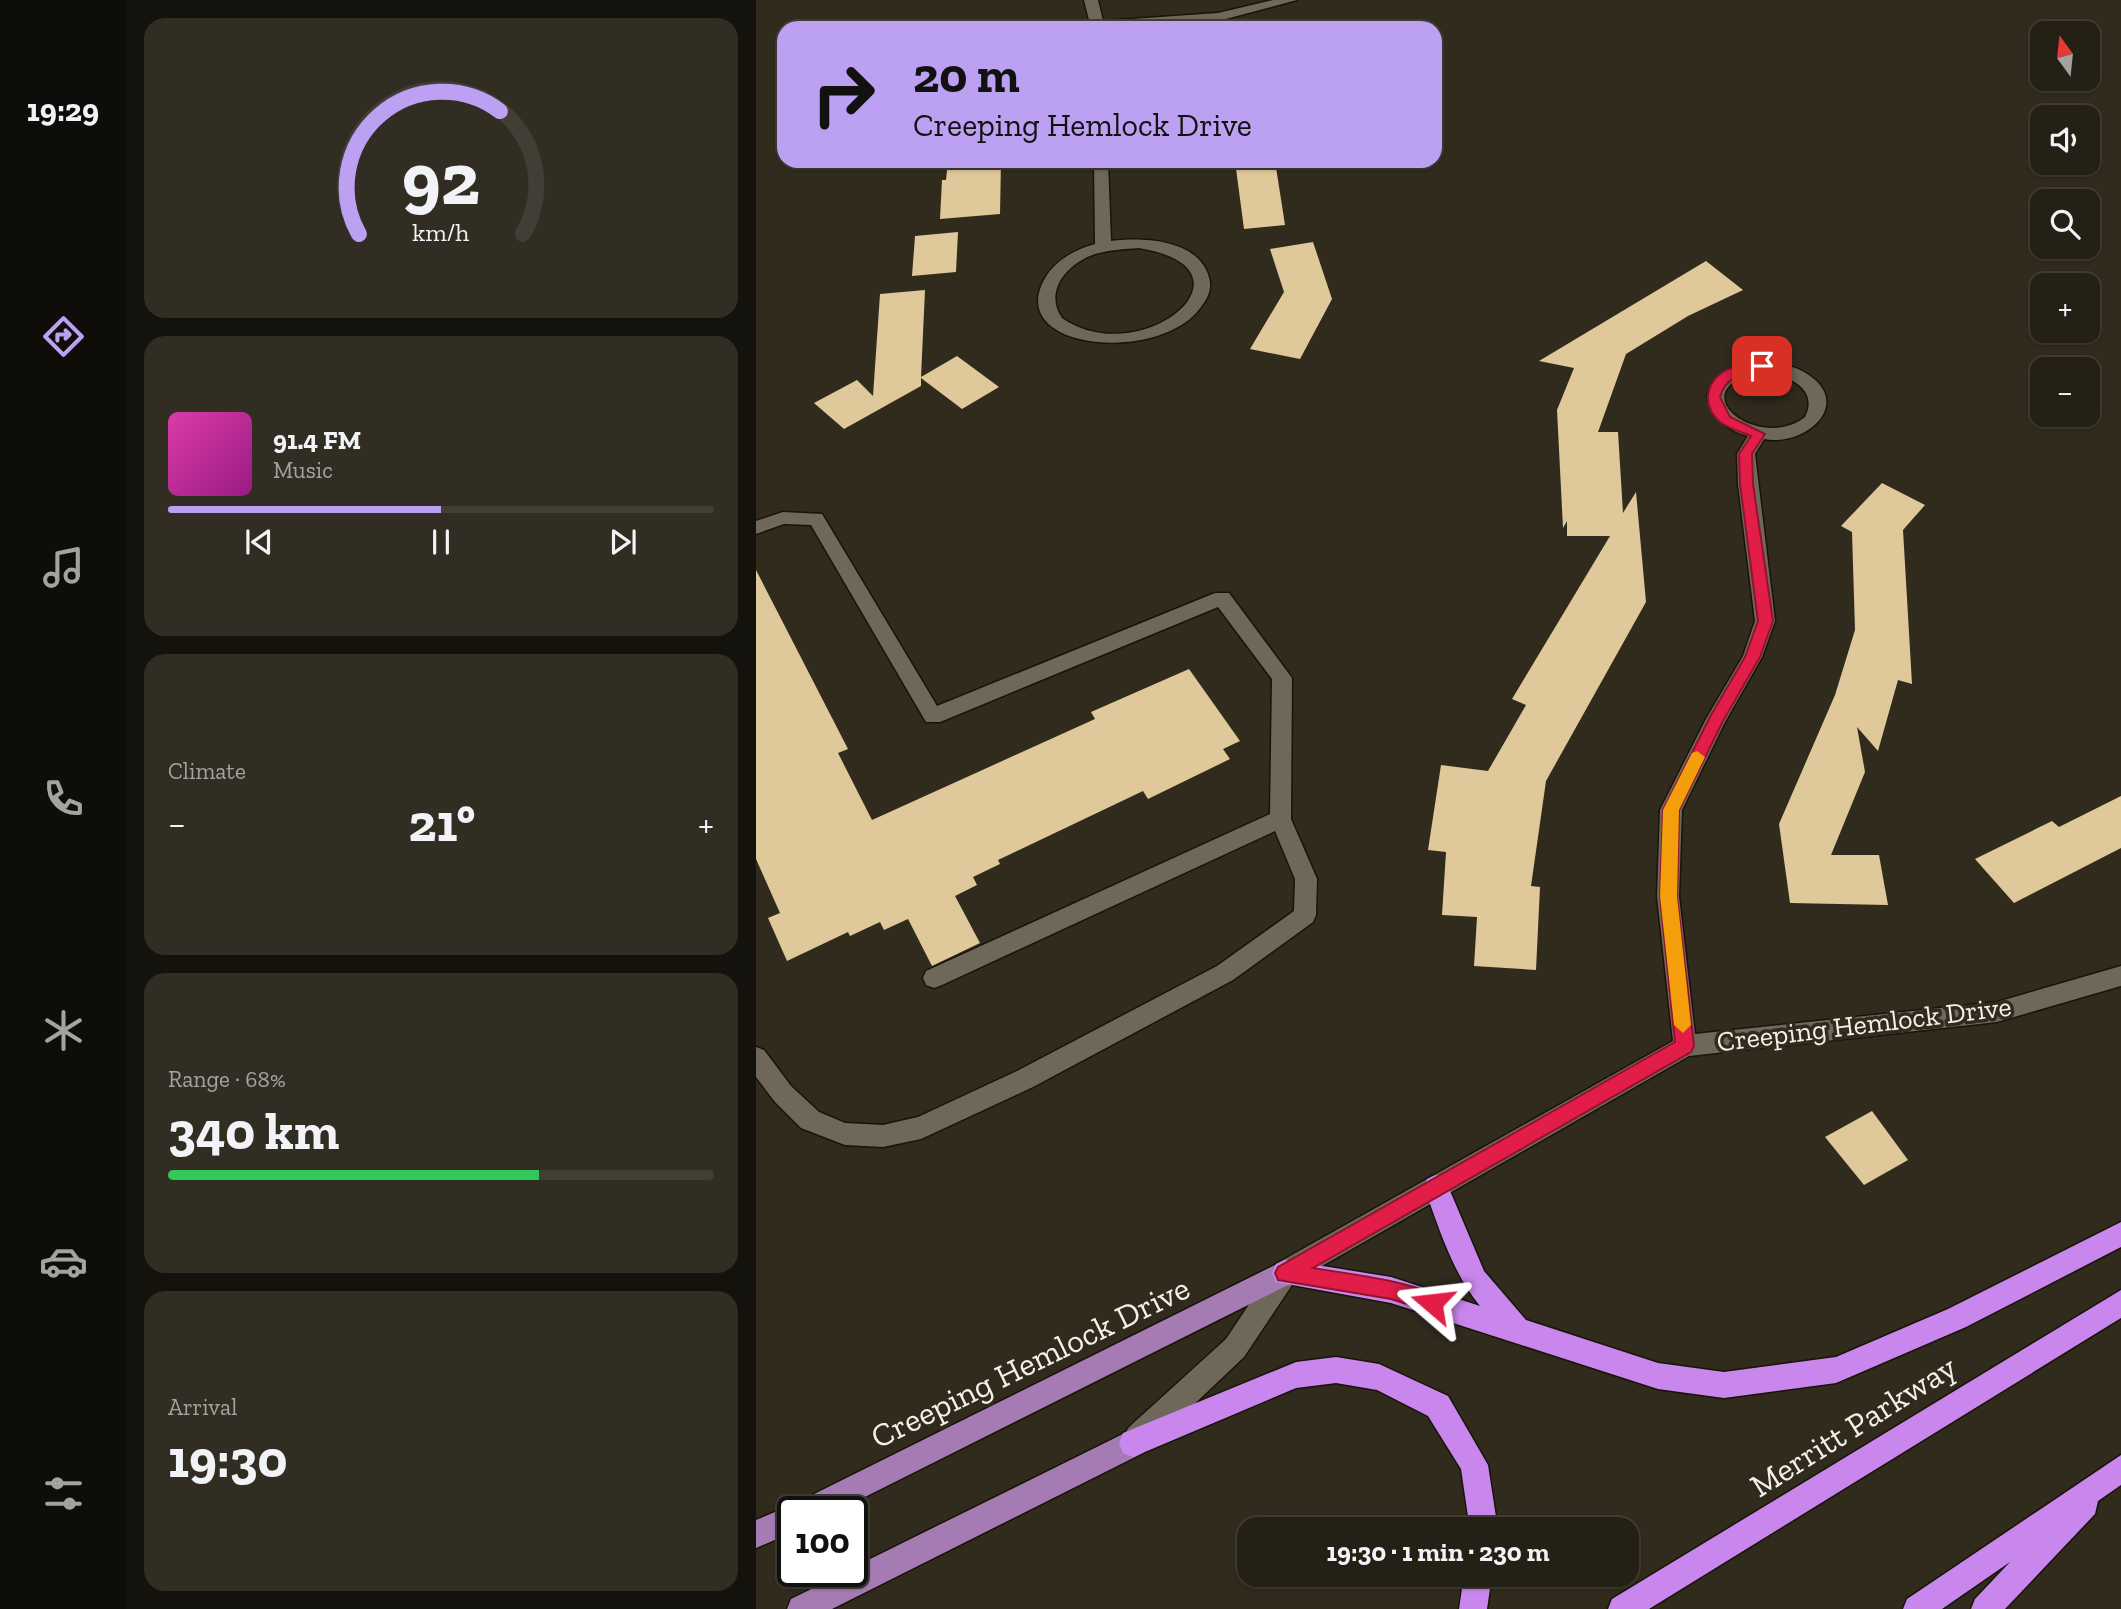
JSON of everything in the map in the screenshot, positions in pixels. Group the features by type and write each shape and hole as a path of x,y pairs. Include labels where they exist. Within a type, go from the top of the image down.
{"highway":[{"path":"1436,1187 1455,1241 1475,1280 1519,1331"},
{"path":"1285,1273 1391,1290 1658,1377 1724,1385 1780,1380 1836,1370 1957,1318 2121,1234"},
{"name":"Merritt Parkway","path":"1622,1609 2121,1303"},
{"path":"1133,1443 1296,1375 1336,1370 1379,1377 1438,1406 1474,1465 1482,1517"},
{"path":"1917,1609 2118,1471"},
{"path":"1985,1609 2118,1471"},
{"path":"1473,1609 1476,1587"}],"main road":[{"name":"Creeping Hemlock Drive","path":"837,1496 1285,1273"},
{"name":"Creeping Hemlock Drive","path":"801,1609 1133,1443"},
{"path":"756,1534 777,1525"}],"street":[{"path":"1091,0 1097,21"},
{"path":"1165,21 1218,17 1290,0"},
{"path":"1101,168 1103,248"},
{"path":"1139,243 1167,248 1189,259 1201,275 1202,293 1191,312 1170,327 1140,337 1109,339 1080,334 1057,322 1046,305 1047,286 1059,269 1081,254 1103,248 1139,243"},
{"path":"1762,366 1797,375 1810,385 1818,396 1819,408 1814,419 1804,428 1788,433 1758,434 1726,420 1717,409 1713,397 1716,386 1730,373 1762,366"},
{"path":"1685,1046 1668,896 1671,810 1716,719 1752,657 1765,621 1747,484 1746,454 1758,434"},
{"path":"756,528 783,518 816,519 933,716 1222,598 1282,678 1280,819 1306,879 1305,915 1225,973 1026,1079 921,1128 883,1136 845,1134 810,1120 783,1094 756,1058"},
{"path":"933,978 1280,819"},
{"name":"Creeping Hemlock Drive","path":"1133,1443 1235,1348 1285,1273 1685,1046 1997,1013 2121,976"}],"building":[{"path":"947,168 1001,168 1000,214 940,219 942,180 946,180"},
{"path":"1236,168 1276,168 1285,225 1244,229"},
{"path":"958,232 956,272 912,276 915,236"},
{"path":"1313,242 1332,299 1300,359 1250,349 1284,292 1270,249"},
{"path":"1706,261 1743,290 1688,316 1626,354 1598,432 1618,432 1623,513 1636,492 1646,602 1546,781 1531,886 1540,887 1536,970 1474,966 1477,917 1442,915 1446,852 1428,850 1441,765 1488,771 1526,705 1512,699 1610,536 1567,536 1567,521 1563,528 1557,410 1574,368 1539,361"},
{"path":"925,290 921,377 957,356 999,387 962,409 921,378 921,386 844,429 814,403 857,380 873,396 880,294"},
{"path":"1882,483 1925,505 1903,530 1912,684 1898,680 1878,751 1857,727 1865,772 1831,855 1879,855 1888,905 1790,903 1779,824 1835,695 1855,630 1852,532 1841,526"},
{"path":"756,570 848,749 838,753 872,820 1095,719 1091,712 1189,669 1240,741 1223,749 1230,759 1148,799 1143,791 998,860 1000,864 973,877 977,885 955,896 980,943 932,966 908,919 884,930 880,922 850,936 848,932 787,961 768,918 780,913 756,859"},
{"path":"2121,796 2121,848 2014,903 1975,859 2052,821 2059,827"},
{"path":"1872,1111 1908,1160 1864,1185 1825,1137"}],"slow traffic":[{"path":"1683,1025 1668,896 1671,810 1697,757"}],"route":[{"path":"1432,1303 1391,1290 1285,1273 1685,1046 1668,896 1671,810 1716,719 1752,657 1765,621 1762,582 1747,484 1746,454 1758,434 1741,429 1726,420 1717,409 1713,397 1716,386 1730,373 1762,366"}]}
